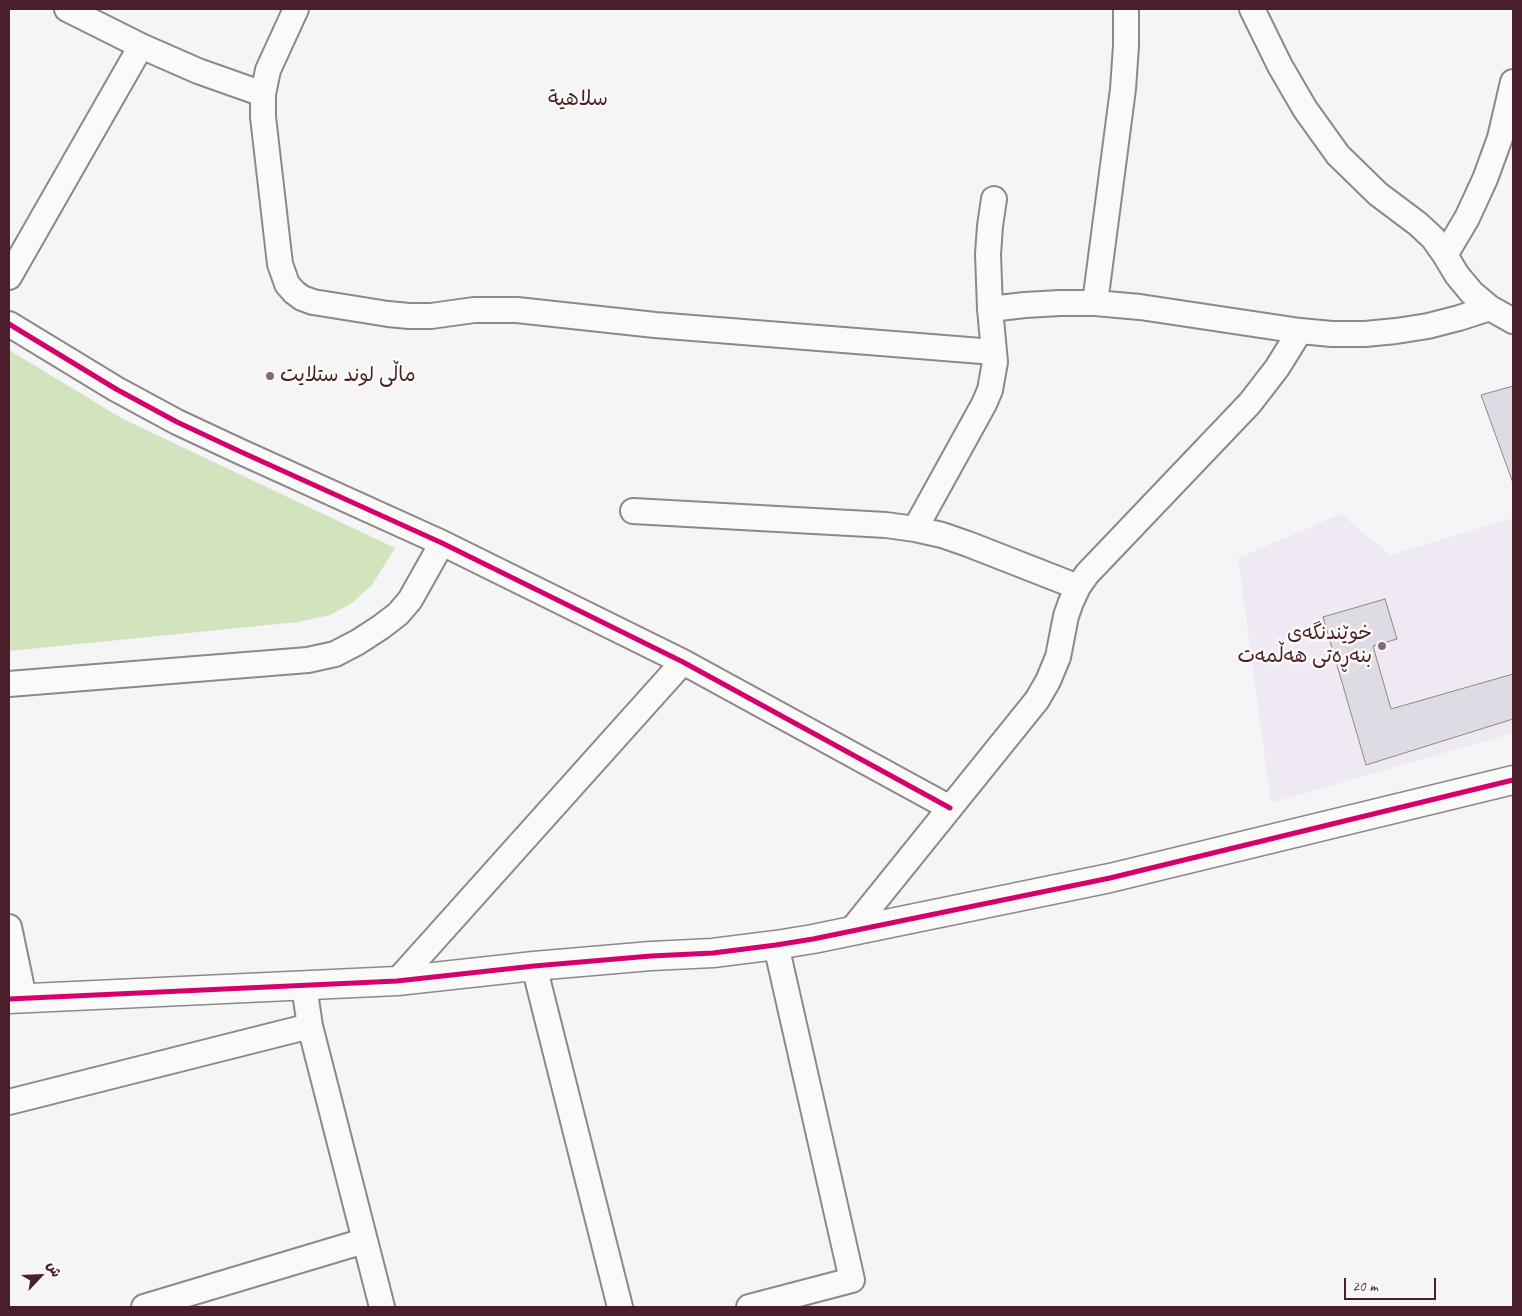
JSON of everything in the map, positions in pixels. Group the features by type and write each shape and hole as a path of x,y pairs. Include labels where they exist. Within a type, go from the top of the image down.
{"street":[{"path":"67,9 141,46 198,71 263,94"},
{"path":"296,9 268,70 263,94 263,117 282,274 287,284 302,298 312,302 409,316 431,316 474,310 517,310 655,325 994,352"},
{"path":"1095,303 1123,89 1126,9"},
{"path":"1252,9 1280,66 1305,109 1338,155 1378,194 1418,224 1432,238 1446,255 1457,275 1472,293 1490,308 1513,321"},
{"path":"9,277 141,46"},
{"path":"1446,255 1467,218 1485,179 1500,138 1513,82"},
{"path":"915,529 990,390 995,362 990,309 988,254 994,199"},
{"path":"990,309 1042,304 1095,303 1140,307 1300,331 1364,334 1428,326 1490,308"},
{"path":"9,324 116,389 177,422 442,542 683,662 950,808"},
{"path":"850,932 1037,700 1048,681 1058,657 1066,616 1078,587 1088,574 1250,403 1277,368 1300,331"},
{"path":"633,511 886,525 915,529 942,535 968,544 1078,587"},
{"path":"9,684 308,660 335,654 382,627 398,614 410,600 442,542"},
{"path":"397,981 683,662"},
{"path":"9,926 17,999 397,981 534,966 713,953 776,945 850,932 1110,878 1513,780"},
{"path":"749,1307 852,1280 776,945"},
{"path":"534,966 620,1307"},
{"path":"304,986 310,1026 382,1307"},
{"path":"9,1102 310,1026"},
{"path":"144,1307 364,1241"}],"shaded area":[{"name":"خوێندنگەی بنەڕەتی هەڵمەت","path":"1341,514 1390,555 1513,518 1513,733 1271,803 1238,558"}],"green space":[{"path":"9,350 123,419 395,548 372,585 352,603 330,615 298,622 9,651"}],"building":[{"path":"1513,386 1513,483 1481,395"},
{"path":"1385,599 1397,639 1373,646 1391,709 1513,674 1513,719 1366,765 1323,617"}],"cycle path":[{"path":"9,324 116,389 177,422 442,543 683,662 950,808"},
{"path":"9,999 397,981 534,966 713,953 776,945 1110,878 1513,780"}],"place":[{"name":"ماڵی لوند ستلایت","path":"270,376"},
{"name":"خوێندنگەی بنەڕەتی هەڵمەت","path":"1382,646"}],"district":[{"name":"سلاهية","path":"578,99"}]}
